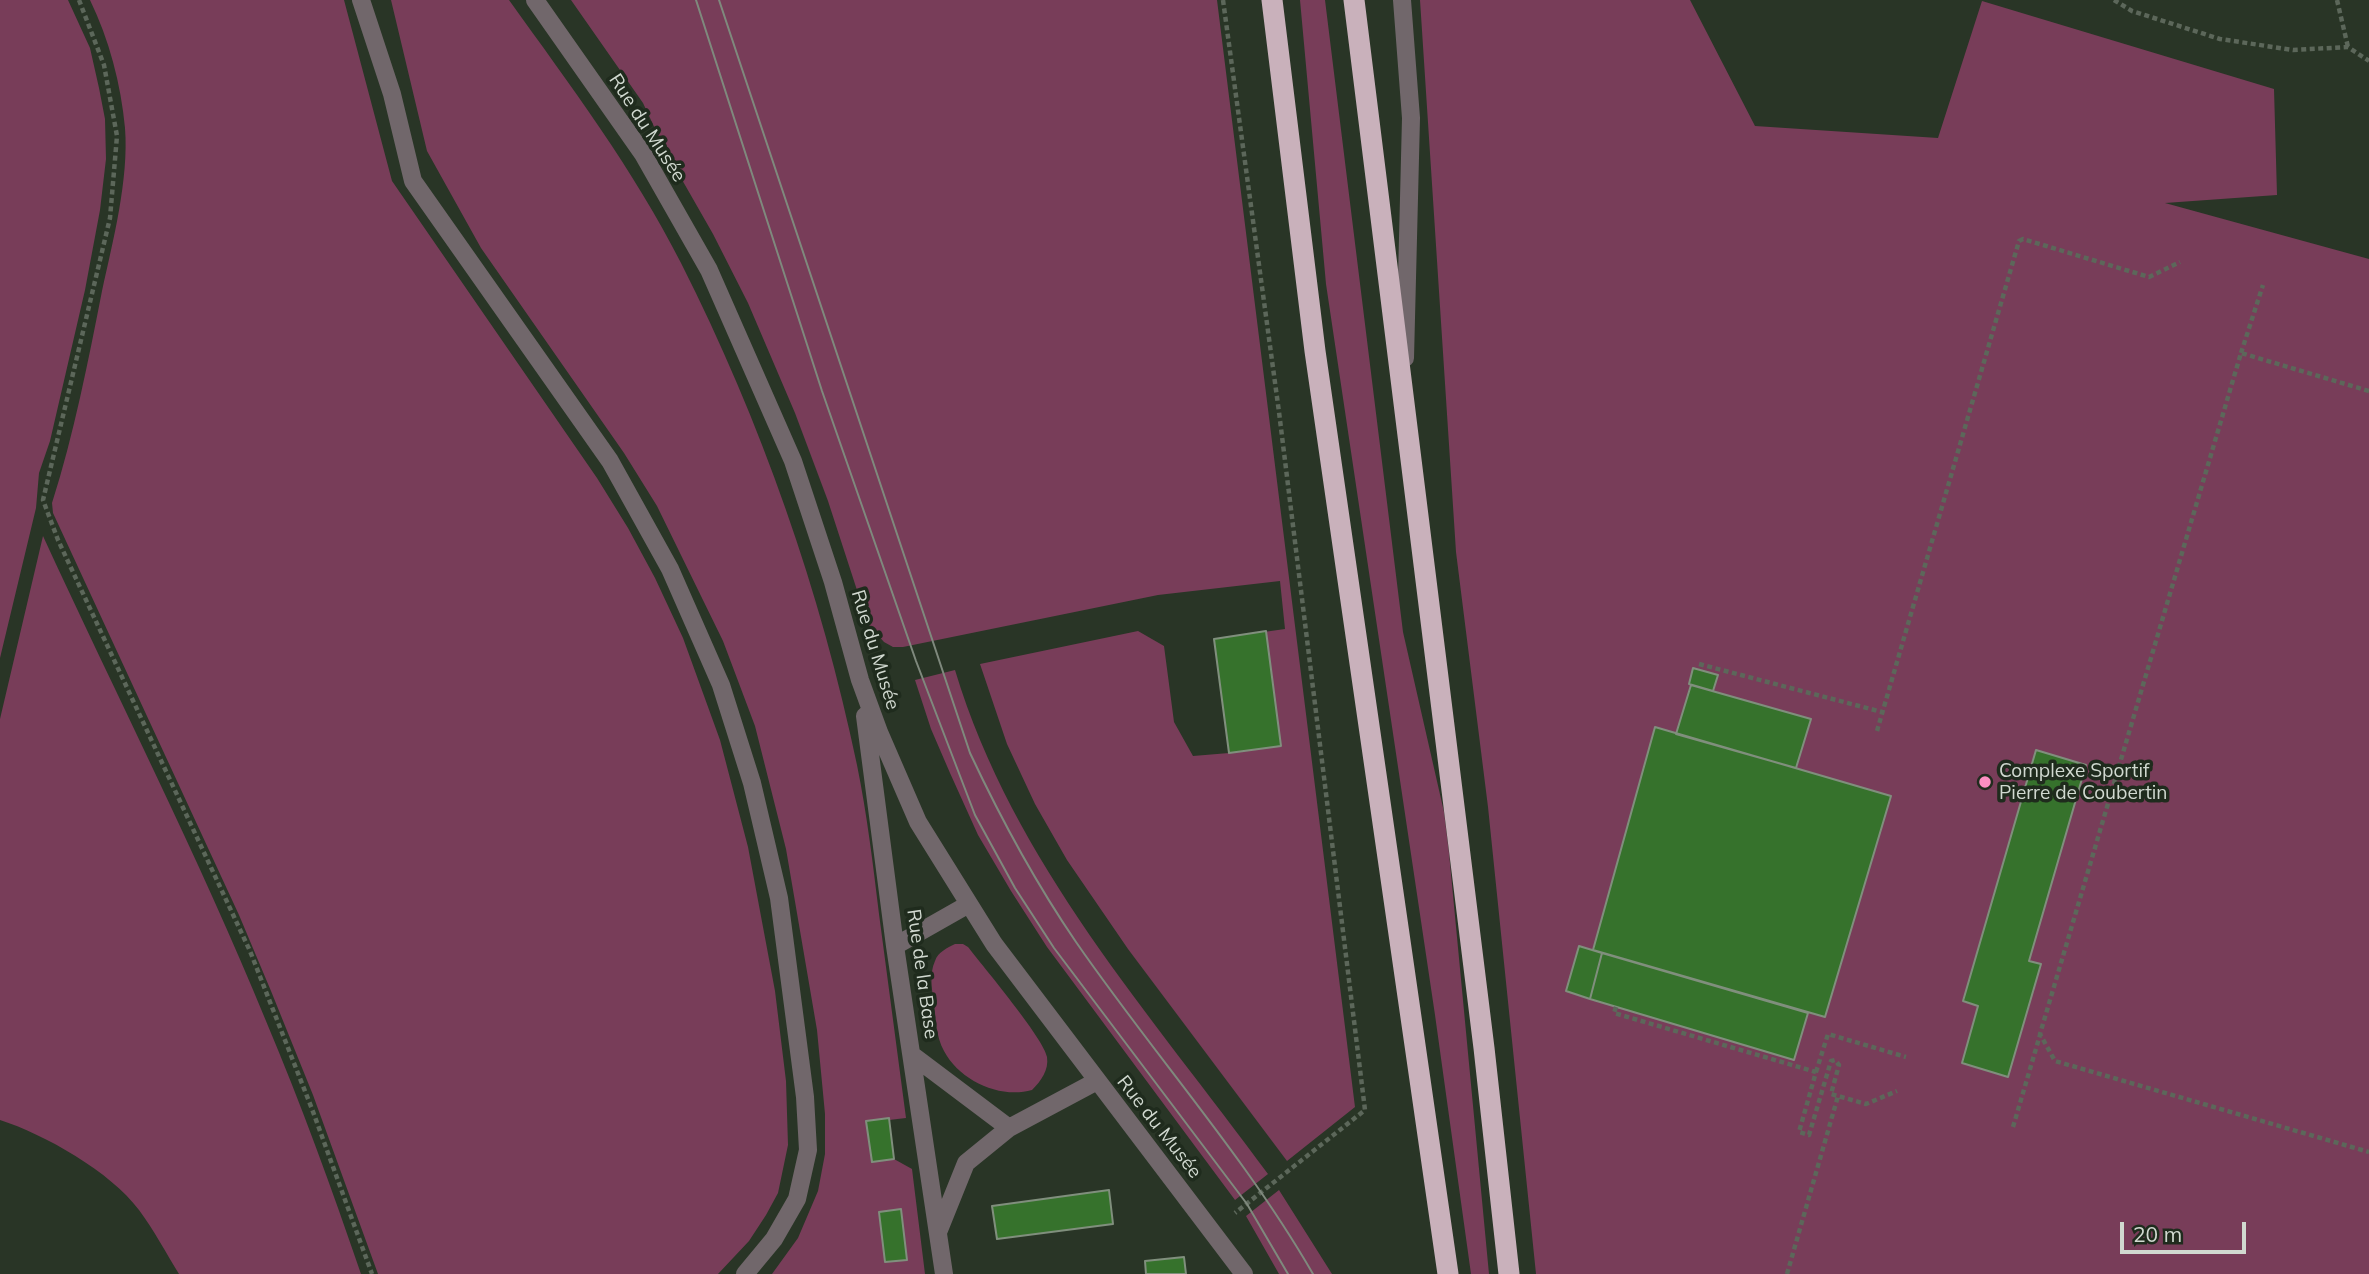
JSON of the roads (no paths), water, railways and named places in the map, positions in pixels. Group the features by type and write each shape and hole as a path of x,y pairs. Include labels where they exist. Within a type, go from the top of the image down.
{"highway":[{"path":"1272,0 1315,351 1448,1274"},
{"path":"1354,0 1483,1034 1509,1274"}],"street":[{"path":"361,0 391,94 413,181 610,461 670,569 721,685 752,783 779,898 805,1097 808,1150 797,1199 774,1239 746,1274"},
{"name":"Rue du Musée","path":"535,0 643,154 709,270 793,461 878,732 918,822 994,944 1244,1274"},
{"path":"1402,0 1411,118 1405,397"},
{"name":"Rue de la Base","path":"860,680 895,946 944,1274"},
{"path":"895,946 969,904"},
{"path":"912,1055 1009,1128"},
{"path":"939,1230 966,1164 1009,1128 1097,1081"}],"tram line":[{"path":"696,0 822,391 916,661 975,815 1015,888 1054,948 1247,1204 1288,1274"},
{"path":"719,0 970,753 1019,850 1076,942 1229,1147 1313,1274"}],"place":[{"name":"Complexe Sportif Pierre de Coubertin","path":"1985,782"}]}
